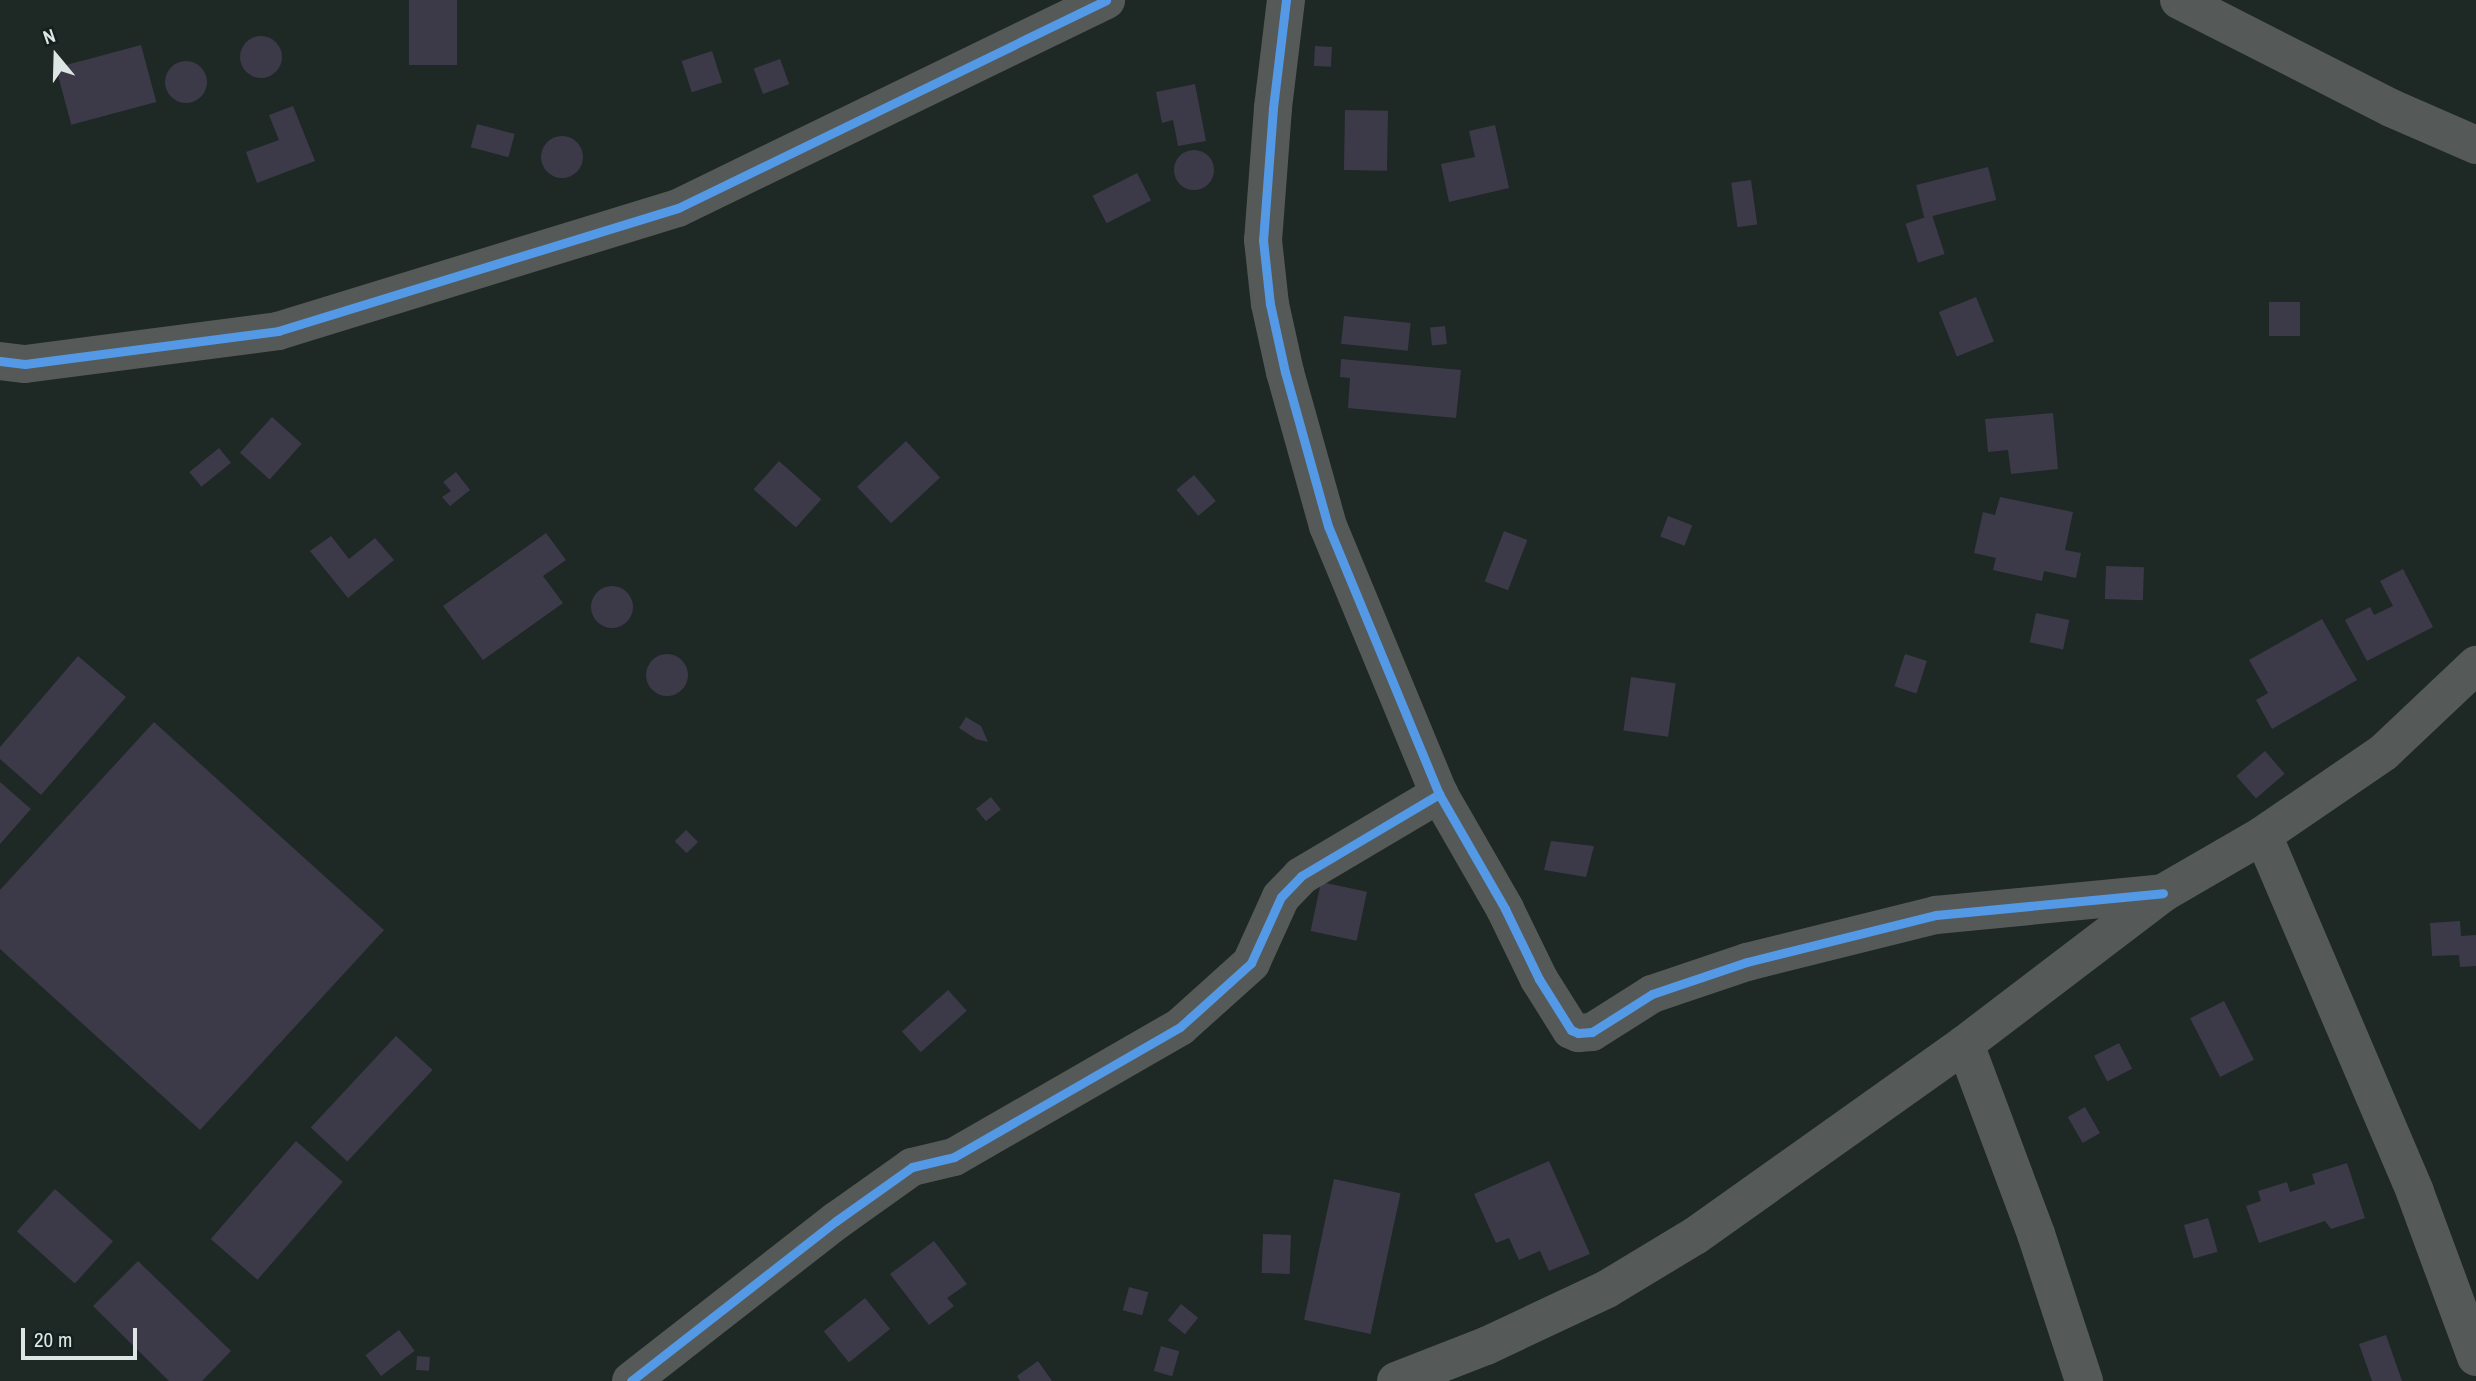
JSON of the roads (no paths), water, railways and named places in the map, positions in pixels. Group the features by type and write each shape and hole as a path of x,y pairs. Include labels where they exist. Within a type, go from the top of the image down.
{"street":[{"path":"0,361 25,364 278,331 678,208 1106,0"},
{"path":"1286,0 1273,108 1263,240 1270,304 1285,372 1328,526 1439,794 1505,909 1563,1021 1578,1033 1591,1032 1652,994 1747,962 1936,915 2163,893"},
{"path":"2179,0 2391,108 2476,145"},
{"path":"1396,1381 1486,1346 1607,1289 1695,1236 1965,1044 2163,893 2263,835 2384,752 2476,665"},
{"path":"631,1381 836,1221 912,1167 954,1157 1180,1027 1251,963 1281,897 1301,876 1439,794"},
{"path":"2263,835 2414,1192 2476,1357"},
{"path":"1965,1044 2036,1234 2084,1381"}]}
